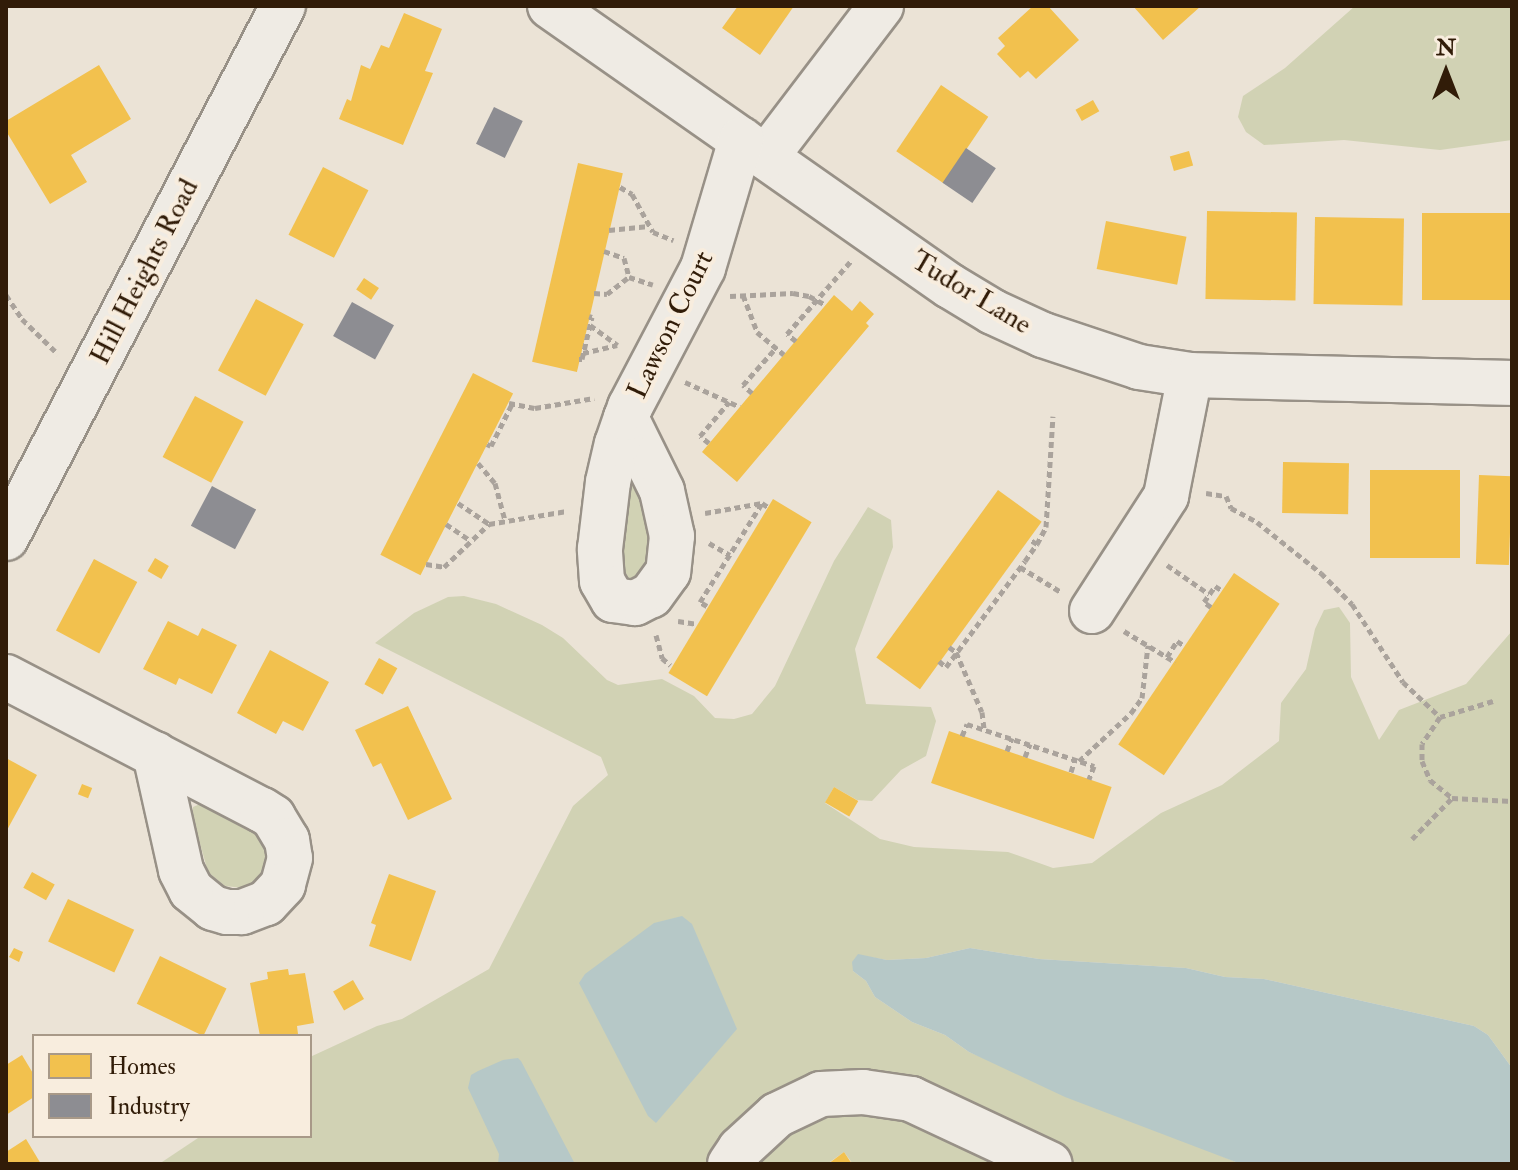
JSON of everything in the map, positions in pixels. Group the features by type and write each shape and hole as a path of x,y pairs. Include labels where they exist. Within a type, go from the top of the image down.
{"street":[{"name":"Hill Heights Road","path":"6,538 283,6"},
{"name":"Tudor Lane","path":"550,6 950,286 1027,329 1139,367 1190,375 1512,383"},
{"path":"753,148 881,6"},
{"name":"Lawson Court","path":"626,418 634,356 698,276 753,148"},
{"path":"1092,611 1153,521 1170,486 1190,375"},
{"path":"6,677 155,754"},
{"path":"730,1164 740,1149 777,1115 821,1094 863,1092 911,1099 1050,1164"}],"path":[{"path":"620,187 632,194 649,226 698,276 731,296 785,292 817,299 826,305"},
{"path":"609,230 649,226"},
{"path":"796,341 787,334 876,234"},
{"path":"604,251 624,258 629,277"},
{"path":"594,293 607,294 629,277 698,276"},
{"path":"6,295 22,319 87,384"},
{"path":"743,295 757,332 784,355"},
{"path":"589,316 592,317 581,356 634,356 740,407"},
{"path":"752,393 743,385 775,349"},
{"path":"487,444 491,446 510,404 535,408 586,398"},
{"path":"709,443 700,436 729,402"},
{"path":"939,661 946,667 1025,561 1046,527 1053,416"},
{"path":"478,463 495,483 505,521"},
{"path":"1170,486 1226,496 1231,508 1257,522 1321,573 1360,615 1403,682 1440,717"},
{"path":"458,503 489,524"},
{"path":"698,520 709,512 765,505 700,602 707,606"},
{"path":"426,564 444,567 489,524 555,510"},
{"path":"446,524 470,540"},
{"path":"1029,539 1037,544"},
{"path":"1017,555 1025,561"},
{"path":"1194,583 1209,594"},
{"path":"1211,607 1204,602 1215,586 1223,591"},
{"path":"989,593 997,599"},
{"path":"978,608 986,613"},
{"path":"652,623 662,658 670,665"},
{"path":"1167,657 1177,641 1185,646"},
{"path":"1071,772 1077,760 1134,715 1144,699 1148,645"},
{"path":"949,647 956,652 982,712 984,729"},
{"path":"1493,701 1440,717 1422,744 1422,761 1430,780 1452,798 1512,801"},
{"path":"962,736 967,724 1030,744 1094,766 1089,779"},
{"path":"1007,751 1012,738"},
{"path":"1025,757 1030,744"},
{"path":"1412,839 1452,798"}],"green space":[{"path":"1355,6 1512,6 1512,140 1440,150 1344,140 1264,145 1246,132 1238,117 1243,96 1285,68"},
{"path":"630,464 661,553 632,583 620,564"},
{"path":"868,507 891,520 893,547 855,649 866,704 931,707 936,721 926,756 901,770 872,801 857,800 834,787 825,803 880,839 914,847 1008,852 1053,868 1092,863 1161,813 1222,785 1279,741 1281,703 1306,669 1315,629 1324,610 1339,607 1350,623 1351,677 1379,740 1399,710 1466,684 1512,631 1512,1068 1488,1035 1474,1026 1264,979 1225,977 1186,968 1039,959 970,948 926,958 887,960 858,955 853,971 866,981 875,997 912,1022 945,1035 969,1052 1241,1164 1072,1164 929,1096 863,1081 713,1164 159,1164 198,1138 312,1138 312,1056 377,1026 402,1019 489,969 573,806 608,775 601,757 375,643 414,613 448,597 464,596 496,604 542,625 563,638 607,680 618,685 662,679 694,696 715,718 734,719 752,714 775,686 834,561"},
{"path":"200,804 251,831 261,840 266,854 265,867 253,883 243,888 225,886 208,872 192,815 193,807"},
{"path":"891,1109 1018,1164 853,1164 844,1152 827,1164 744,1164 799,1115"}],"shaded area":[{"path":"682,916 692,924 737,1029 656,1123 648,1116 579,983 585,974 654,923"},
{"path":"970,948 1039,959 1186,968 1225,977 1264,979 1474,1026 1488,1035 1512,1068 1512,1164 1241,1164 1065,1097 969,1052 945,1035 912,1022 875,997 866,981 853,971 852,962 858,954 887,960 926,958"},
{"path":"518,1058 575,1164 498,1164 499,1154 468,1088 471,1075 503,1060"}],"building: Homes":[{"path":"738,6 794,6 760,55 722,28"},
{"path":"1033,6 1048,6 1079,40 1036,79 1028,71 1020,78 997,54 1005,46 998,38"},
{"path":"1133,6 1201,6 1163,40"},
{"path":"404,13 442,29 425,71 433,73 403,145 339,119 347,99 351,101 361,65 370,69 381,45 389,48"},
{"path":"99,65 131,119 71,155 87,182 50,204 6,131 6,121"},
{"path":"941,85 988,117 944,183 896,151"},
{"path":"1093,100 1099,111 1082,121 1076,110"},
{"path":"1189,151 1193,165 1174,171 1170,157"},
{"path":"578,163 623,173 577,372 532,362"},
{"path":"323,167 368,190 334,258 288,235"},
{"path":"1207,211 1297,213 1295,301 1205,299"},
{"path":"1422,213 1512,213 1512,300 1422,300"},
{"path":"1315,217 1404,219 1402,306 1313,304"},
{"path":"1106,221 1186,237 1177,285 1097,269"},
{"path":"364,278 379,288 371,300 356,290"},
{"path":"834,295 852,311 860,301 874,314 866,323 869,326 737,482 702,452"},
{"path":"256,299 304,324 266,396 218,371"},
{"path":"473,373 513,393 420,575 380,555"},
{"path":"195,396 244,422 211,483 163,457"},
{"path":"1283,462 1349,463 1348,514 1282,513"},
{"path":"1370,470 1460,470 1460,558 1370,558"},
{"path":"1479,475 1512,476 1509,565 1476,564"},
{"path":"998,490 1042,522 920,689 876,657"},
{"path":"773,499 812,522 707,696 668,673"},
{"path":"155,558 169,566 161,579 148,571"},
{"path":"94,559 137,582 99,654 56,631"},
{"path":"1234,573 1280,604 1164,775 1118,745"},
{"path":"168,621 198,636 202,628 237,645 212,694 179,678 176,685 143,669"},
{"path":"270,650 329,682 303,731 283,721 276,734 237,713"},
{"path":"379,658 397,668 383,694 364,684"},
{"path":"408,706 452,799 408,820 381,763 373,767 355,730"},
{"path":"949,731 1112,787 1094,839 931,783"},
{"path":"6,758 37,775 6,832"},
{"path":"82,784 92,788 88,798 78,794"},
{"path":"834,787 858,801 849,817 825,803"},
{"path":"32,872 55,885 46,900 23,888"},
{"path":"389,874 436,891 411,961 369,946 376,925 371,923"},
{"path":"68,899 134,930 114,972 48,942"},
{"path":"14,948 23,952 19,962 9,957"},
{"path":"160,956 227,988 204,1034 137,1004"},
{"path":"288,969 289,975 305,973 314,1023 297,1026 298,1034 260,1034 250,983 268,979 267,972"},
{"path":"353,980 364,999 344,1011 333,991"},
{"path":"22,1055 32,1072 32,1098 6,1115 6,1065"},
{"path":"26,1139 41,1164 6,1164 6,1152"},
{"path":"844,1152 852,1164 828,1164"}],"building: Industry":[{"path":"494,107 523,121 505,158 476,144"},
{"path":"966,148 996,168 972,203 943,183"},
{"path":"352,302 394,325 375,359 333,336"},
{"path":"212,486 256,509 235,549 191,526"}]}
